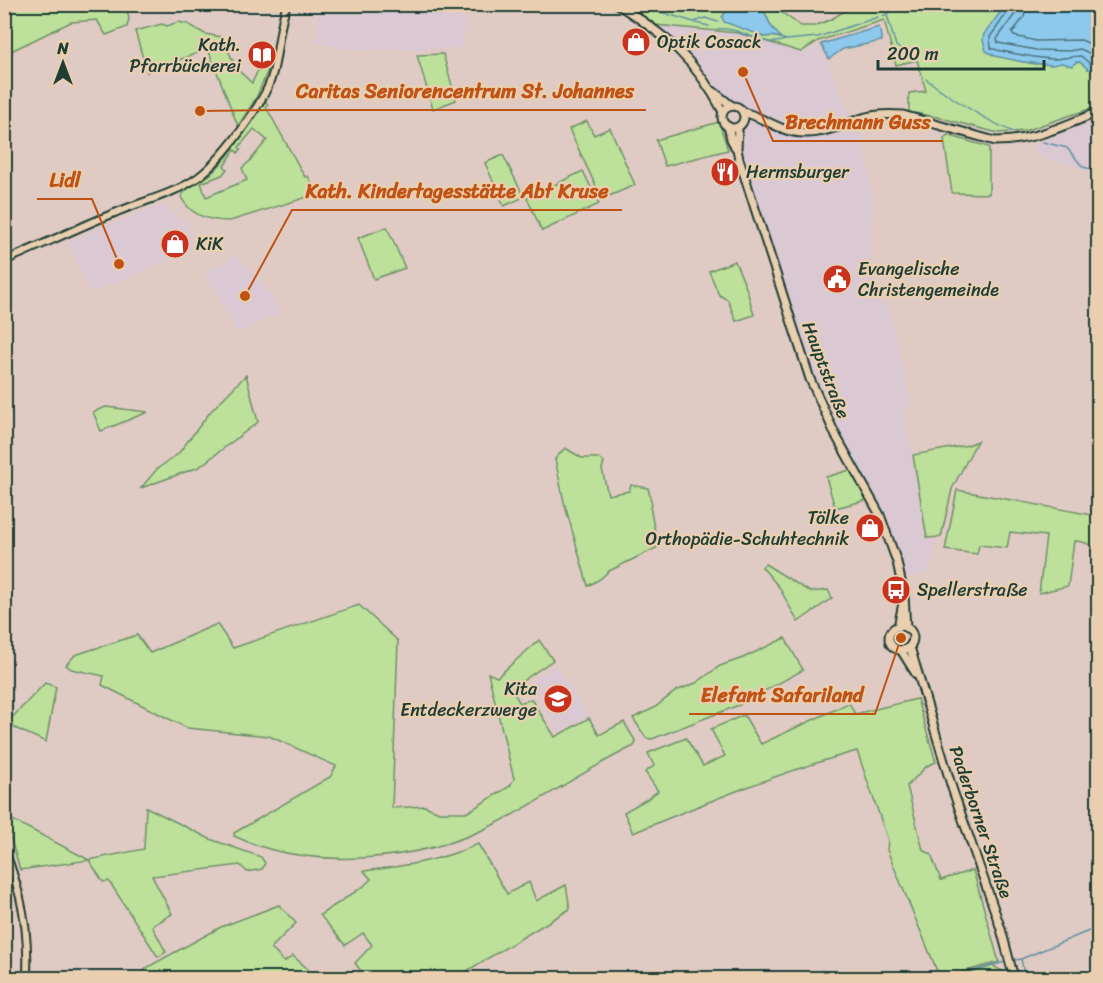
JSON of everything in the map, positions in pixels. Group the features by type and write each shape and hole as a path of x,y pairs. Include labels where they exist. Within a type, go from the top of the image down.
{"main road":[{"path":"617,4 659,32 681,51 709,87 723,112 723,120 728,126 740,125 752,119 762,119"},
{"path":"709,87 743,112 780,128 802,133 816,133 872,116 903,115 995,141 1010,141 1031,137 1098,112"},
{"path":"723,112 732,106"},
{"path":"740,125 744,118 743,112"},
{"name":"Hauptstraße","path":"737,149 740,125"},
{"name":"Hauptstraße","path":"728,126 810,379 835,434 880,515 897,562 904,595 906,628"},
{"name":"Hauptstraße","path":"898,627 904,595"},
{"path":"898,627 906,628 913,637 909,647 901,650 893,647 889,640 891,631 898,627"},
{"name":"Paderborner Straße","path":"909,647 918,669 918,676"},
{"name":"Paderborner Straße","path":"901,650 918,676 955,796 998,918 1014,978"}],"street":[{"path":"4,261 118,211 180,187 197,178 210,167 236,137 265,92 274,66 287,4"},
{"path":"4,848 21,895 27,925 27,978"}],"shaded area":[{"path":"319,5 464,5 464,48 353,50 317,43"},
{"path":"655,25 738,33 800,52 820,47 852,117 860,125 873,196 870,251 880,304 888,304 912,407 902,411 912,454 926,539 935,540 930,572 903,578 893,537 882,510 838,429 805,355 742,166 738,131 746,120 743,105 735,101 727,101 699,64"},
{"path":"1098,119 1098,173 1044,159 1034,152 1034,144"},
{"path":"161,206 189,226 192,250 90,293 67,240"},
{"path":"236,256 276,300 273,303 283,313 237,332 204,271"},
{"name":"Kita Entdeckerzwerge","path":"556,665 588,715 560,733 527,683"}],"green space":[{"path":"5,4 126,5 129,19 127,27 106,35 97,20 71,22 5,54"},
{"path":"628,4 651,5 662,10 665,5 734,5 730,6 764,37 780,38 764,11 754,5 771,5 801,26 814,26 830,20 854,5 1006,5 984,35 1015,60 1035,64 1062,63 1072,66 1076,62 1082,63 1088,69 1098,70 1098,106 1024,131 998,133 909,112 909,93 926,91 917,60 896,65 884,20 818,41 801,52 738,33 655,25 626,8"},
{"path":"178,22 188,24 205,34 221,37 238,70 252,83 259,68 268,70 256,98 238,126 208,49 147,72 135,31"},
{"path":"443,54 456,100 433,109 417,55"},
{"path":"265,100 268,105 266,107 305,177 308,176 314,188 311,196 230,221 215,220 195,213 181,197 183,193 221,164","holes":["254,129 267,140 242,168 247,180 206,197 201,183 222,175 227,169 224,166 235,150 238,153 241,149 239,147"]},
{"path":"587,121 594,135 610,128 635,185 602,199 569,129"},
{"path":"719,122 728,150 665,166 656,140"},
{"path":"947,135 989,147 989,194 952,193 944,139"},
{"path":"503,155 524,197 504,206 485,163"},
{"path":"583,171 599,204 542,231 527,198"},
{"path":"387,227 405,268 374,279 358,238"},
{"path":"735,261 754,315 736,321 728,300 719,295 709,271"},
{"path":"246,375 258,422 199,467 141,488 157,469 178,454 211,411"},
{"path":"106,407 148,412 101,431 93,412"},
{"path":"977,441 952,489 941,537 927,538 913,455 968,445"},
{"path":"565,448 582,458 598,458 604,462 602,469 608,495 629,491 631,485 648,488 652,505 650,507 658,547 609,571 588,586 564,502 555,459"},
{"path":"850,470 867,500 835,508 826,477"},
{"path":"957,490 1098,516 1098,559 1090,545 1074,541 1068,586 1039,593 1046,536 1010,532 1007,548 979,545 977,554 945,550"},
{"path":"765,564 810,592 828,590 832,598 798,622 779,587 762,567"},
{"path":"359,605 398,641 392,808 425,806 439,812 468,812 510,786 514,779 488,673 497,677 539,640 553,660 511,689 520,703 531,699 555,737 589,718 599,735 624,722 636,742 634,746 513,815 466,837 434,847 365,858 296,855 264,847 234,836 234,833 330,777 336,766 269,736 187,728 102,685 104,676 71,669 66,665 75,655 137,635 150,653 217,624 233,648"},
{"path":"785,638 803,670 739,705 652,739 646,738 633,718 654,708 676,691 696,683 720,666"},
{"path":"45,683 56,687 46,742 6,724"},
{"path":"917,699 936,762 927,766 907,786 923,850 931,854 941,880 973,870 999,962 940,978 887,850 888,840 857,751 772,778 633,833 624,812 658,791 645,772 654,766 648,753 686,738 703,766 725,756 711,729 744,715 761,744 849,703 855,714"},
{"path":"146,807 210,839 261,857 265,863 262,869 247,872 240,865 152,876 172,914 152,926 166,952 158,957 109,881 103,882 89,860 144,849"},
{"path":"5,816 89,860 20,870"},
{"path":"478,844 507,894 529,882 536,901 566,885 570,909 455,978 366,978 355,963 372,945 363,933 345,945 320,915 371,879 364,871 422,862 450,855"},
{"path":"279,905 296,923 271,948 284,962 293,956 318,978 140,978 146,968 221,927"},
{"path":"993,966 1002,971 1003,978 953,978"}],"water":[{"path":"754,5 764,11 771,26 781,38 765,37 724,22 722,17 730,6"},
{"path":"1006,5 1098,5 1098,70 1088,69 1080,62 1072,66 1062,63 1052,65 1023,62 995,56 986,51 984,34"},
{"path":"879,27 882,41 843,49 829,59 821,44"}],"waterway":[{"path":"883,16 903,4"},
{"path":"644,5 694,22 705,18 718,22"},
{"path":"887,15 896,46 908,54"},
{"path":"781,38 786,40 818,37 878,17"},
{"path":"696,23 709,26"},
{"path":"718,29 735,31 768,42 785,40"},
{"path":"926,79 971,110 1021,135"},
{"path":"1043,142 1067,148 1083,167 1098,171"},
{"path":"1015,960 1096,928"},
{"path":"1021,959 1025,978"},
{"path":"959,975 1005,962"}],"place":[{"name":"Optik Cosack","path":"636,42"},
{"name":"Kath. Pfarrbücherei","path":"262,55"},
{"name":"Brechmann Guss","path":"743,72"},
{"name":"Caritas Seniorencentrum St. Johannes","path":"200,111"},
{"name":"Hermsburger","path":"725,172"},
{"name":"KiK","path":"175,244"},
{"name":"Lidl","path":"119,264"},
{"name":"Evangelische Christengemeinde","path":"837,279"},
{"name":"Kath. Kindertagesstätte Abt Kruse","path":"245,296"},
{"name":"Tölke Orthopädie-Schuhtechnik","path":"870,528"},
{"name":"Spellerstraße","path":"896,590"},
{"name":"Elefant Safariland","path":"901,638"},
{"name":"Kita Entdeckerzwerge","path":"558,699"}]}
